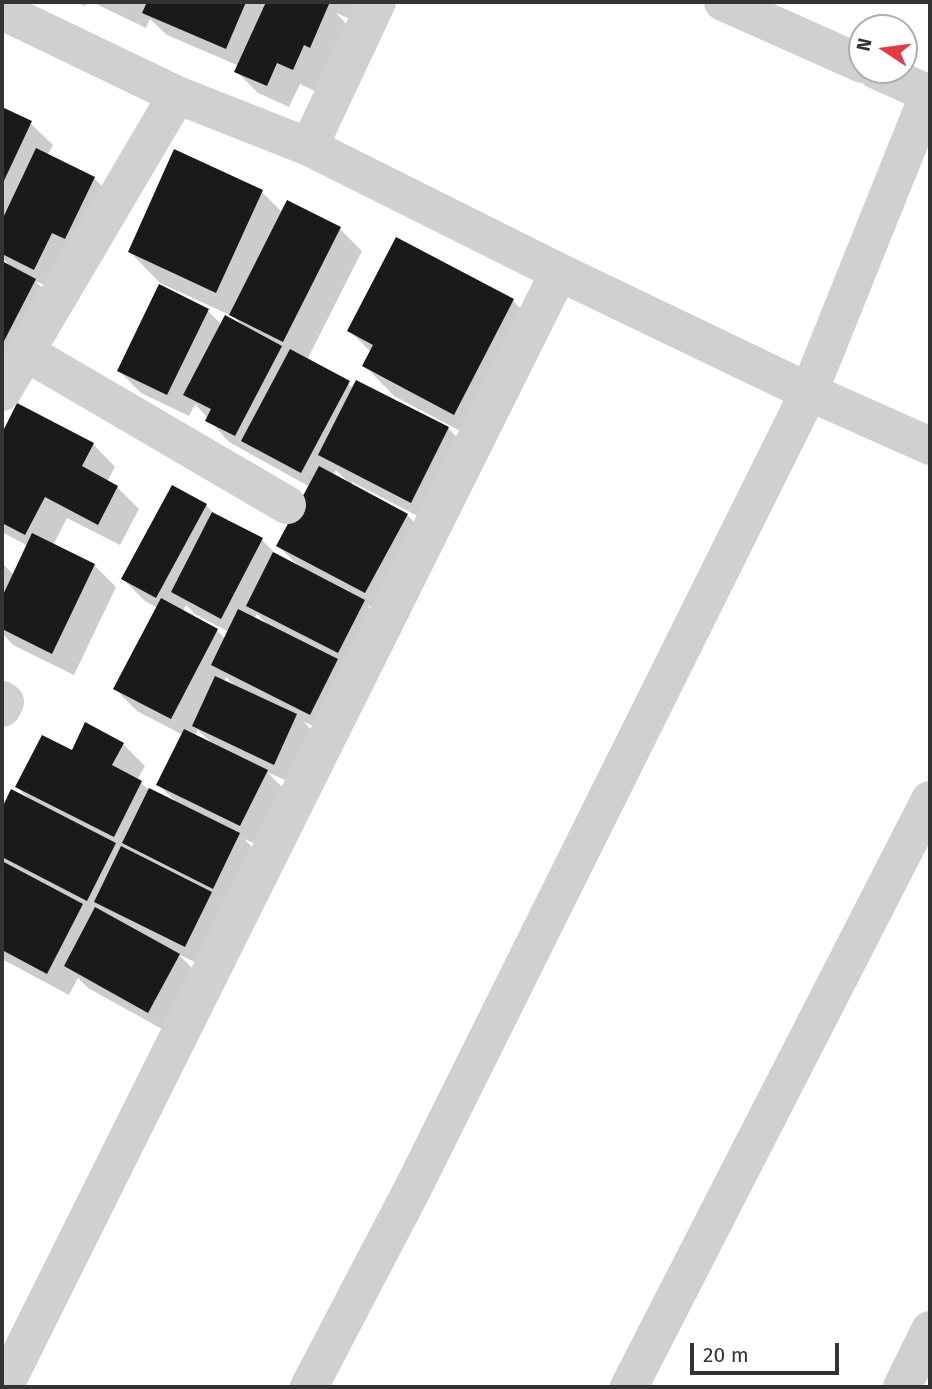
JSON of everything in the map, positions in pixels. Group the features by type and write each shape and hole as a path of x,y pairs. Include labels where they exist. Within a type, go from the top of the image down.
{"street":[{"path":"309,147 377,2"},
{"path":"723,2 848,58"},
{"path":"2,11 177,95 309,147 559,272 809,392 930,446"},
{"path":"309,1387 419,1175 809,392 930,93 909,84"},
{"path":"2,392 177,95"},
{"path":"4,1387 559,272"},
{"path":"27,353 287,505"},
{"path":"2,700 5,702 2,708"},
{"path":"629,1387 930,800"},
{"path":"902,1387 930,1330"}],"building":[{"path":"147,2 246,2 226,49 142,13"},
{"path":"266,2 329,4 310,48 304,45 293,70 277,63 267,86 234,72"},
{"path":"2,107 32,121 2,185"},
{"path":"36,148 95,177 65,239 52,233 34,270 2,254 2,220"},
{"path":"174,149 263,190 216,293 128,252"},
{"path":"287,200 341,227 283,342 229,315"},
{"path":"396,237 514,299 454,415 362,366 373,345 347,331"},
{"path":"2,261 36,279 2,345"},
{"path":"159,284 209,309 167,395 117,371"},
{"path":"225,315 282,346 235,436 205,421 211,409 183,395"},
{"path":"290,349 350,381 301,473 241,441"},
{"path":"356,380 449,427 411,503 318,455"},
{"path":"17,403 94,443 82,466 118,486 98,525 45,497 25,535 2,523 2,433"},
{"path":"319,466 408,514 365,593 276,546"},
{"path":"172,485 207,504 156,598 121,579"},
{"path":"212,512 263,538 221,619 171,592"},
{"path":"32,533 95,564 52,654 2,629 2,597"},
{"path":"273,552 365,600 338,653 246,606"},
{"path":"161,598 218,629 171,719 113,689"},
{"path":"238,609 338,659 310,715 211,665"},
{"path":"215,676 297,714 274,765 192,726"},
{"path":"85,722 124,743 112,765 142,781 114,837 15,787 42,735 72,750"},
{"path":"184,729 268,770 240,826 156,785"},
{"path":"149,788 240,833 213,889 122,843"},
{"path":"11,789 116,843 87,901 2,857 2,808"},
{"path":"121,846 212,892 185,947 94,902"},
{"path":"2,861 83,904 47,974 2,950"},
{"path":"95,907 180,954 148,1013 64,966"}]}
